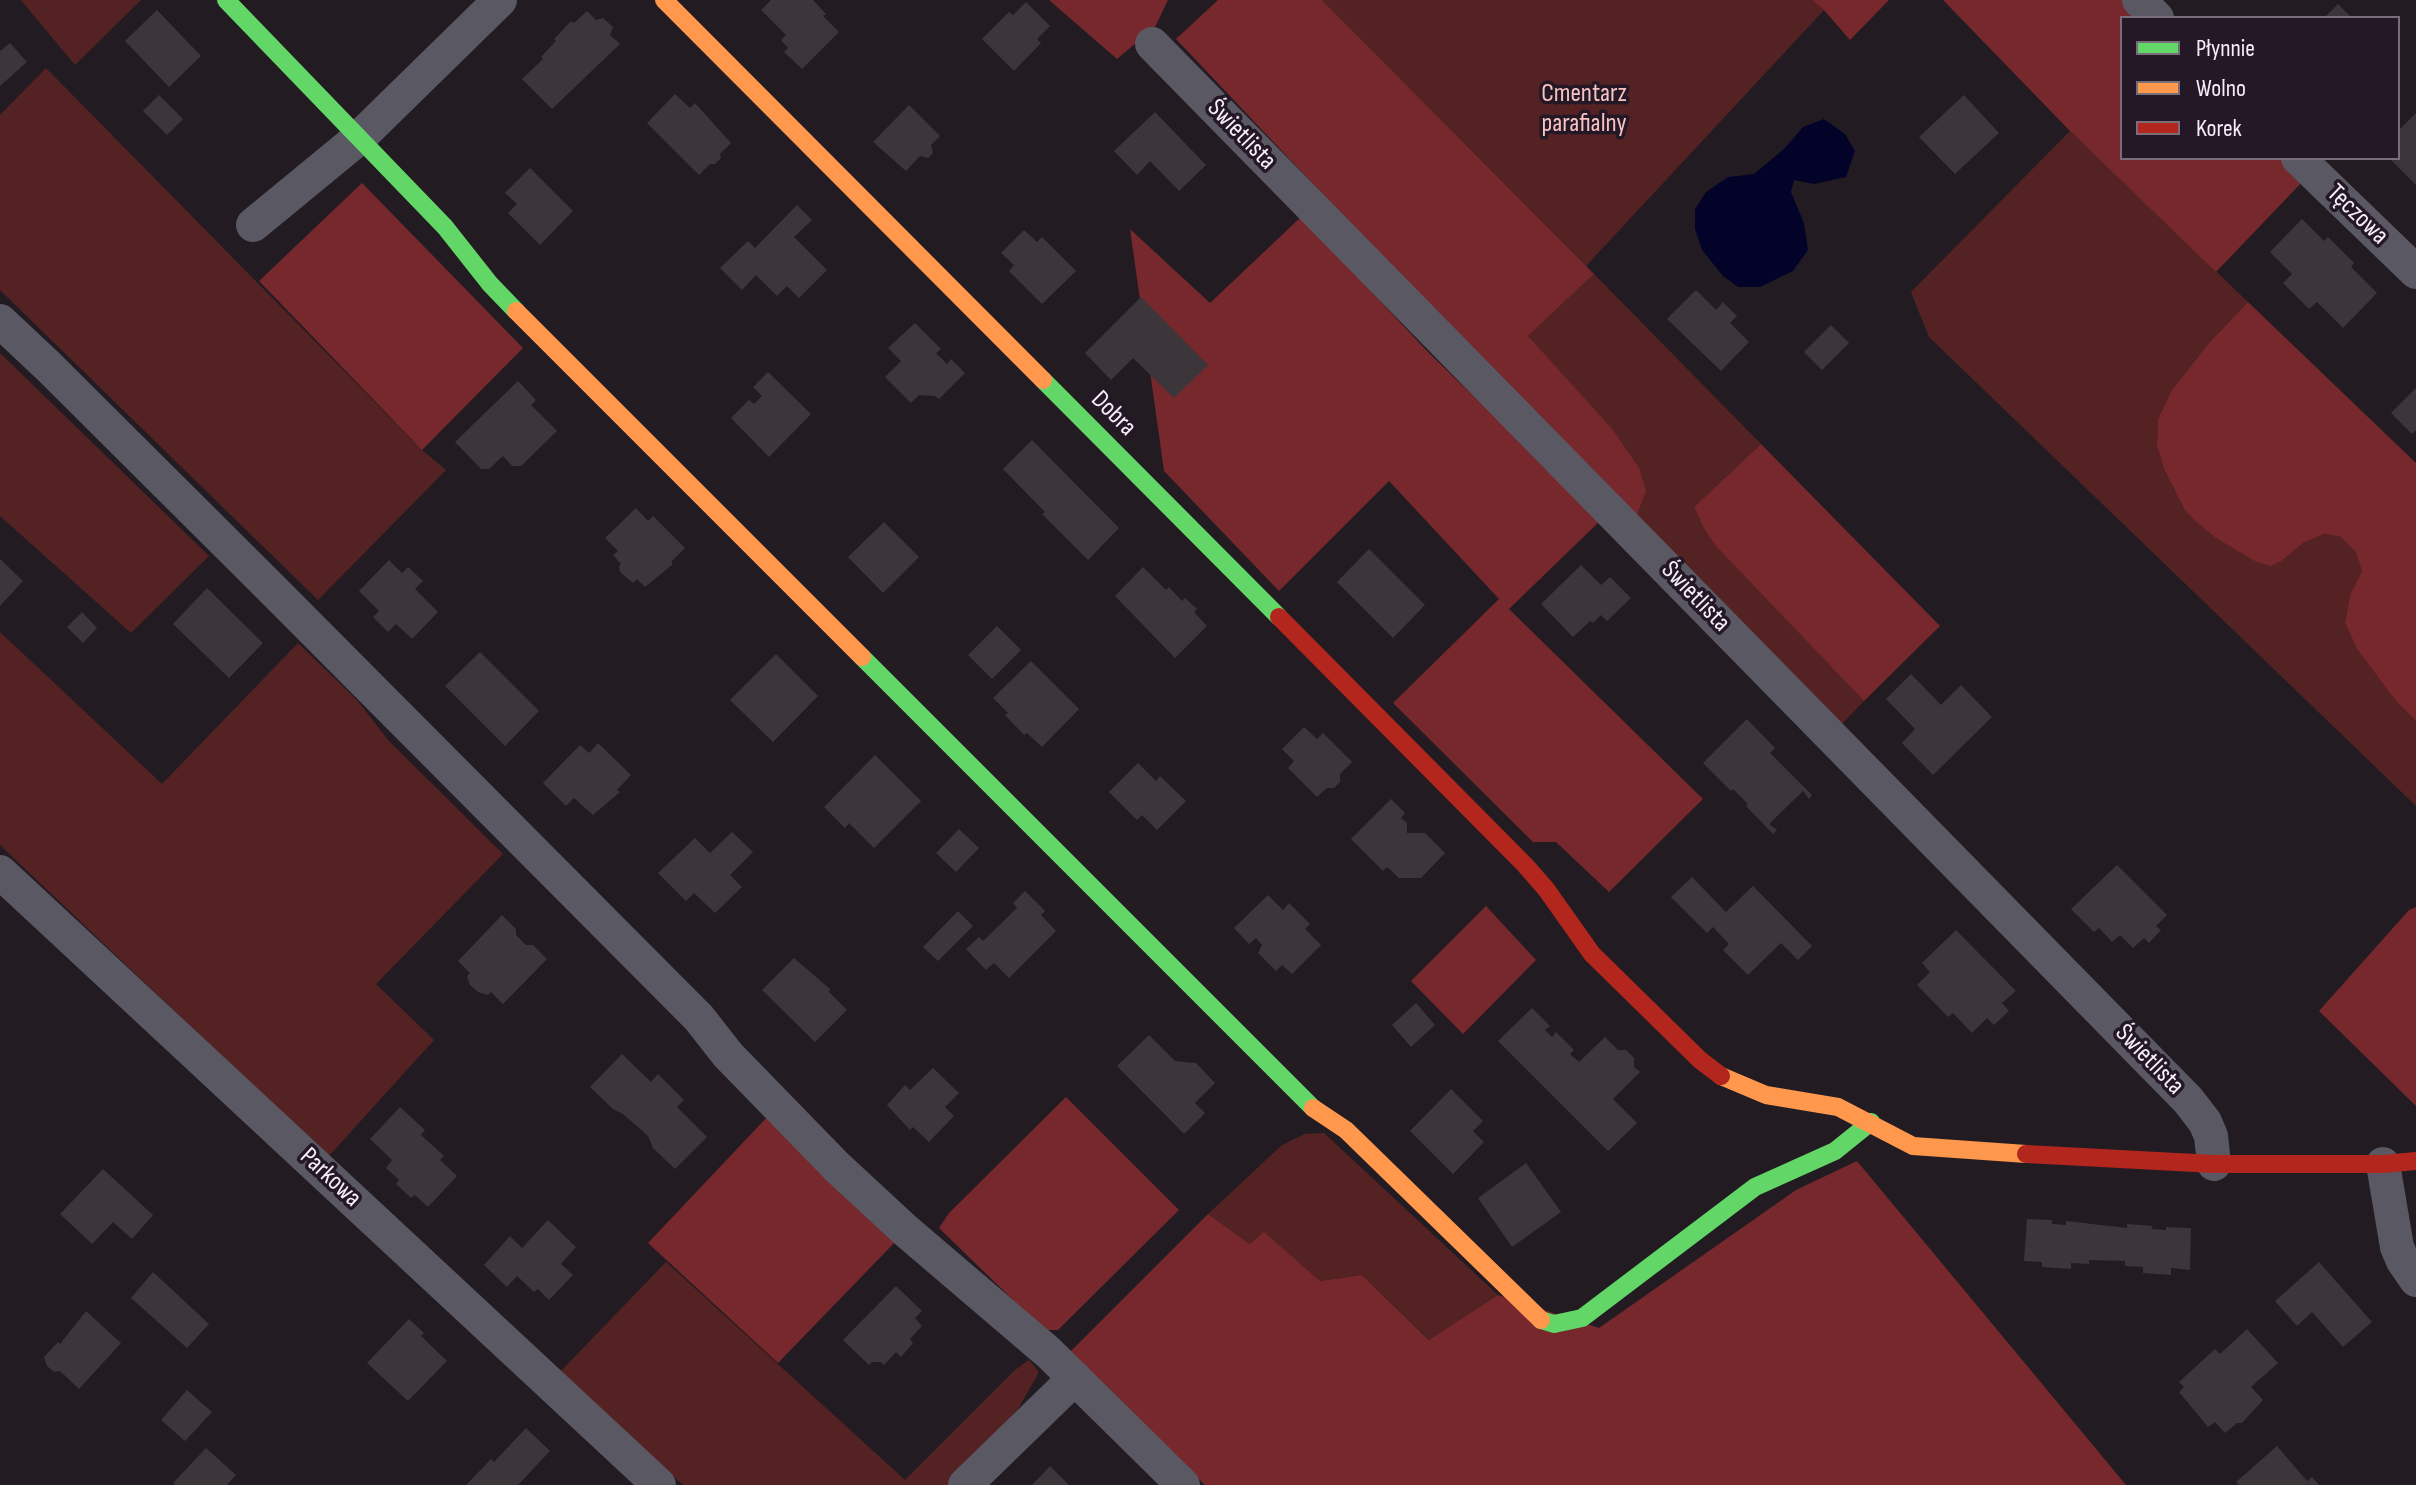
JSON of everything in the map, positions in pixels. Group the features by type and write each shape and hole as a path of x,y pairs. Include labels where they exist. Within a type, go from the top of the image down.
{"street":[{"path":"226,0 445,227 490,284 1309,1105 1346,1130 1539,1319 1554,1324 1582,1318 1755,1187 1835,1151 1871,1122"},
{"path":"253,225 360,137 500,0"},
{"name":"Dobra","path":"664,0 1525,865 1592,954 1711,1068 1739,1085 1766,1095 1838,1107 1913,1146 1942,1150 2214,1164 2400,1163"},
{"path":"2139,0 2155,16"},
{"name":"Świetlista","path":"1152,44 2188,1100 2205,1122 2211,1136 2214,1164"},
{"name":"Tęczowa","path":"2300,160 2416,272"},
{"path":"0,321 699,1018 728,1055 837,1167 905,1230 1049,1353 1183,1485"},
{"name":"Parkowa","path":"0,872 659,1485"},
{"path":"2400,1163 2397,1247 2416,1280"},
{"path":"965,1485 1075,1378"}],"green space":[{"path":"21,0 141,0 75,65"},
{"name":"Cmentarz parafialny","path":"1322,0 1812,0 1824,10 1586,266"},
{"path":"46,68 422,450 446,470 318,600 0,290 0,115"},
{"path":"2070,131 2248,302 2208,344 2172,390 2158,419 2157,446 2164,469 2184,509 2283,560 2303,543 2324,534 2341,537 2357,552 2362,571 2350,595 2345,623 2357,649 2395,700 2416,721 2416,806 1929,337 1911,292"},
{"path":"1594,274 1761,444 1694,507 1717,546 1864,701 1839,727 1635,519 1528,336"},
{"path":"0,353 209,556 131,633 0,516"},
{"path":"0,632 162,784 298,643 357,700 388,740 503,854 376,984 434,1040 328,1157 0,845"},
{"path":"1324,1133 1498,1295 1430,1340 1362,1275 1320,1281 1264,1233 1250,1244 1208,1214 1282,1145 1305,1134"},
{"path":"666,1262 905,1480 1015,1370 1029,1360 1039,1372 1018,1409 948,1485 683,1485 560,1372"}],"shaded area":[{"path":"1049,0 1168,0 1155,27 1117,59"},
{"path":"1218,0 1322,0 1594,274 1528,336 1613,430 1639,468 1646,491 1635,519 1490,371 1176,39"},
{"path":"1812,0 1889,0 1850,40"},
{"path":"1943,0 2129,0 2145,16 2120,16 2120,160 2288,160 2306,178 2216,272 2070,131"},
{"path":"362,183 523,348 422,450 259,281"},
{"path":"1301,217 1428,352 1601,520 1509,609 1703,799 1609,892 1556,842 1533,842 1393,703 1499,599 1389,481 1279,591 1164,471 1130,229 1210,303"},
{"path":"2248,302 2416,463 2416,721 2395,700 2357,649 2345,623 2350,595 2362,571 2356,552 2341,537 2324,534 2303,543 2271,566 2255,561 2216,538 2184,509 2164,469 2157,446 2158,419 2172,390 2208,344"},
{"path":"1761,444 1940,626 1864,701 1716,546 1694,507"},
{"path":"1486,906 1536,960 1463,1034 1411,981"},
{"path":"2416,907 2416,1106 2319,1011 2409,910"},
{"path":"1066,1097 1179,1210 1058,1330 1044,1330 939,1228 949,1213"},
{"path":"770,1114 899,1238 778,1363 648,1243"},
{"path":"1857,1161 2126,1485 1205,1485 1068,1354 1208,1214 1250,1244 1264,1232 1320,1281 1362,1275 1429,1340 1498,1295 1599,1328 1796,1190"}],"water":[{"path":"1824,119 1845,134 1855,151 1846,177 1814,184 1794,180 1791,192 1804,223 1808,250 1793,271 1760,287 1738,287 1723,276 1702,250 1695,229 1695,209 1706,192 1728,177 1754,174 1784,149 1803,127"}],"building":[{"path":"771,0 813,0 839,32 802,69 784,52 788,48 781,40 786,35 761,10"},
{"path":"1026,2 1050,26 1037,39 1041,43 1014,71 982,39 1009,12 1013,15"},
{"path":"2338,4 2350,16 2326,16"},
{"path":"157,10 201,56 169,87 125,41"},
{"path":"587,11 596,20 603,18 613,27 610,35 620,44 552,109 522,79 543,59 541,57 556,41 554,39 571,21 574,23"},
{"path":"10,43 27,62 0,86 0,51"},
{"path":"675,94 690,108 695,103 731,143 715,164 710,164 699,175 647,123"},
{"path":"159,95 183,119 167,135 143,111"},
{"path":"1964,95 1999,133 1955,174 1919,137"},
{"path":"909,105 940,136 931,145 933,153 928,158 920,156 906,171 873,142"},
{"path":"1155,112 1206,165 1179,191 1150,161 1137,175 1114,151"},
{"path":"2416,113 2416,185 2391,160 2400,160 2400,129"},
{"path":"530,168 573,211 540,245 508,213 517,204 505,193"},
{"path":"797,205 812,220 794,237 827,270 799,298 787,286 777,296 756,275 742,290 720,268 748,241 755,248"},
{"path":"2302,219 2324,241 2328,237 2354,263 2351,267 2377,293 2343,328 2317,302 2309,309 2283,283 2292,274 2270,252"},
{"path":"1024,230 1037,242 1042,237 1076,271 1042,304 1009,271 1014,265 1001,253"},
{"path":"1696,290 1716,310 1723,302 1737,316 1730,323 1749,342 1721,371 1667,319"},
{"path":"1141,297 1208,365 1174,398 1133,358 1111,380 1085,353"},
{"path":"915,323 941,349 936,353 947,364 951,359 965,373 939,399 919,395 911,403 885,377 901,361 888,348"},
{"path":"1831,325 1849,343 1822,370 1804,352"},
{"path":"768,372 811,414 769,457 731,418 749,400 754,404 762,396 753,387"},
{"path":"518,381 536,400 531,405 557,431 521,466 512,466 503,456 489,469 481,469 455,442"},
{"path":"2416,388 2416,430 2412,434 2391,413"},
{"path":"1032,440 1119,528 1088,560 1003,469"},
{"path":"636,508 648,521 653,516 685,548 672,561 672,565 645,587 637,579 633,583 620,572 621,564 613,555 618,551 605,538"},
{"path":"884,522 919,557 883,593 848,557"},
{"path":"1369,549 1425,605 1393,638 1337,582"},
{"path":"0,559 23,581 0,606"},
{"path":"389,560 402,573 408,567 423,581 415,589 438,612 412,639 396,624 388,632 373,617 379,611 359,591"},
{"path":"1581,565 1601,585 1610,577 1631,598 1607,621 1601,615 1573,637 1541,604"},
{"path":"1143,567 1166,590 1169,587 1182,601 1185,598 1197,609 1194,612 1207,626 1175,658 1115,596"},
{"path":"207,588 263,643 229,678 173,624"},
{"path":"82,612 97,628 83,643 67,627"},
{"path":"997,626 1021,650 992,679 968,655"},
{"path":"480,652 539,711 505,746 445,686"},
{"path":"776,654 818,696 773,742 730,700"},
{"path":"1031,661 1079,709 1042,747 1027,733 1024,735 993,698"},
{"path":"1911,674 1941,705 1961,685 1992,717 1933,775 1902,743 1915,729 1886,699"},
{"path":"1747,719 1775,748 1770,753 1812,795 1809,799 1803,791 1769,824 1777,830 1773,834 1746,806 1748,804 1703,763"},
{"path":"1304,727 1317,739 1323,733 1352,762 1340,774 1340,782 1334,788 1327,788 1317,797 1288,768 1294,761 1282,749"},
{"path":"598,743 631,775 617,790 620,792 593,815 574,798 566,806 543,783 580,745 589,753"},
{"path":"875,755 921,801 874,848 849,823 845,828 824,807"},
{"path":"1138,763 1156,781 1160,776 1186,801 1157,830 1142,815 1137,820 1109,792"},
{"path":"1391,799 1405,813 1401,818 1407,823 1407,833 1425,833 1445,853 1421,878 1399,878 1387,867 1383,871 1351,839"},
{"path":"959,829 979,848 956,872 936,853"},
{"path":"732,832 753,852 730,875 742,887 715,913 694,893 686,901 658,873 695,838 710,853"},
{"path":"2117,865 2167,915 2156,926 2161,930 2149,943 2144,938 2133,948 2120,935 2112,942 2099,928 2094,932 2071,909"},
{"path":"1692,877 1726,912 1753,886 1812,946 1798,960 1781,943 1748,975 1723,950 1729,944 1713,927 1707,933 1671,897"},
{"path":"1025,891 1045,911 1041,915 1056,931 1009,978 994,963 986,970 966,949 979,937 983,941 1017,908 1013,903"},
{"path":"1268,895 1283,910 1289,903 1310,924 1305,929 1321,945 1292,974 1282,965 1276,971 1258,953 1262,945 1256,938 1249,944 1234,928"},
{"path":"958,911 973,926 938,961 923,947"},
{"path":"502,915 526,945 533,945 547,959 503,1004 491,992 488,995 478,992 470,985 467,976 470,973 458,961"},
{"path":"1956,930 2016,991 2002,1003 2009,1011 1994,1025 1987,1018 1972,1033 1953,1013 1948,1017 1917,985 1930,972 1922,963"},
{"path":"794,958 830,989 829,992 847,1010 815,1042 762,990"},
{"path":"1416,1003 1435,1025 1411,1047 1392,1025"},
{"path":"1532,1008 1550,1026 1545,1030 1552,1037 1556,1032 1574,1050 1570,1054 1579,1062 1605,1037 1618,1050 1626,1050 1634,1058 1634,1067 1640,1072 1613,1099 1637,1123 1608,1151 1498,1041"},
{"path":"1149,1035 1175,1061 1196,1063 1215,1083 1195,1103 1205,1113 1184,1134 1117,1066"},
{"path":"622,1054 651,1082 658,1074 684,1100 677,1107 707,1137 675,1169 653,1148 648,1136 590,1087"},
{"path":"933,1068 959,1093 945,1107 954,1116 929,1142 913,1127 910,1130 887,1105 905,1085 910,1090"},
{"path":"1451,1089 1483,1121 1473,1131 1484,1142 1453,1174 1410,1131"},
{"path":"400,1107 425,1130 421,1135 444,1156 440,1160 457,1176 428,1207 415,1195 411,1198 396,1184 399,1180 386,1168 392,1160 370,1139"},
{"path":"1526,1163 1561,1212 1512,1247 1478,1198"},
{"path":"103,1169 153,1215 132,1239 113,1222 92,1244 60,1214"},
{"path":"2027,1219 2052,1220 2052,1224 2066,1225 2066,1221 2127,1228 2127,1224 2166,1230 2166,1227 2191,1228 2190,1270 2171,1268 2171,1275 2143,1273 2143,1267 2125,1266 2125,1261 2089,1260 2089,1264 2071,1263 2071,1269 2042,1267 2042,1262 2024,1261"},
{"path":"548,1220 576,1247 561,1264 573,1275 549,1300 538,1289 534,1292 517,1276 507,1287 484,1265 510,1236 522,1248"},
{"path":"2319,1262 2372,1322 2343,1347 2312,1312 2297,1326 2275,1301"},
{"path":"153,1272 209,1324 187,1348 131,1298"},
{"path":"896,1286 922,1311 915,1318 922,1326 910,1339 913,1343 901,1357 896,1352 884,1365 872,1362 869,1365 843,1340"},
{"path":"86,1311 121,1343 79,1389 60,1371 54,1372 47,1366 44,1357 58,1342 60,1344"},
{"path":"409,1319 424,1333 421,1336 447,1361 408,1401 367,1363"},
{"path":"2247,1329 2278,1363 2251,1387 2263,1400 2242,1423 2237,1423 2225,1433 2215,1422 2208,1427 2179,1392 2184,1387 2179,1382 2215,1349 2220,1354"},
{"path":"187,1390 212,1412 185,1441 161,1420"},
{"path":"526,1428 550,1451 518,1485 466,1485 491,1459 494,1462"},
{"path":"2277,1446 2307,1481 2312,1477 2319,1485 2239,1485 2236,1482"},
{"path":"206,1448 236,1475 227,1485 175,1485 173,1483"},
{"path":"1050,1466 1069,1485 1032,1485"}],"traffic: fast":[{"path":"226,0 445,227 490,284 516,311"},
{"path":"1043,380 1279,617"},
{"path":"862,657 1313,1108"},
{"path":"1541,1320 1554,1324 1582,1318 1755,1187 1835,1151 1871,1122"}],"traffic: slow":[{"path":"664,0 1043,380"},
{"path":"516,311 862,657"},
{"path":"1721,1076 1766,1095 1838,1107 1913,1146 2026,1154"},
{"path":"1313,1108 1346,1130 1541,1320"}],"traffic: jam":[{"path":"1279,617 1525,865 1592,954 1700,1060 1721,1076"},
{"path":"2026,1154 2214,1164 2383,1164 2416,1161"}]}
